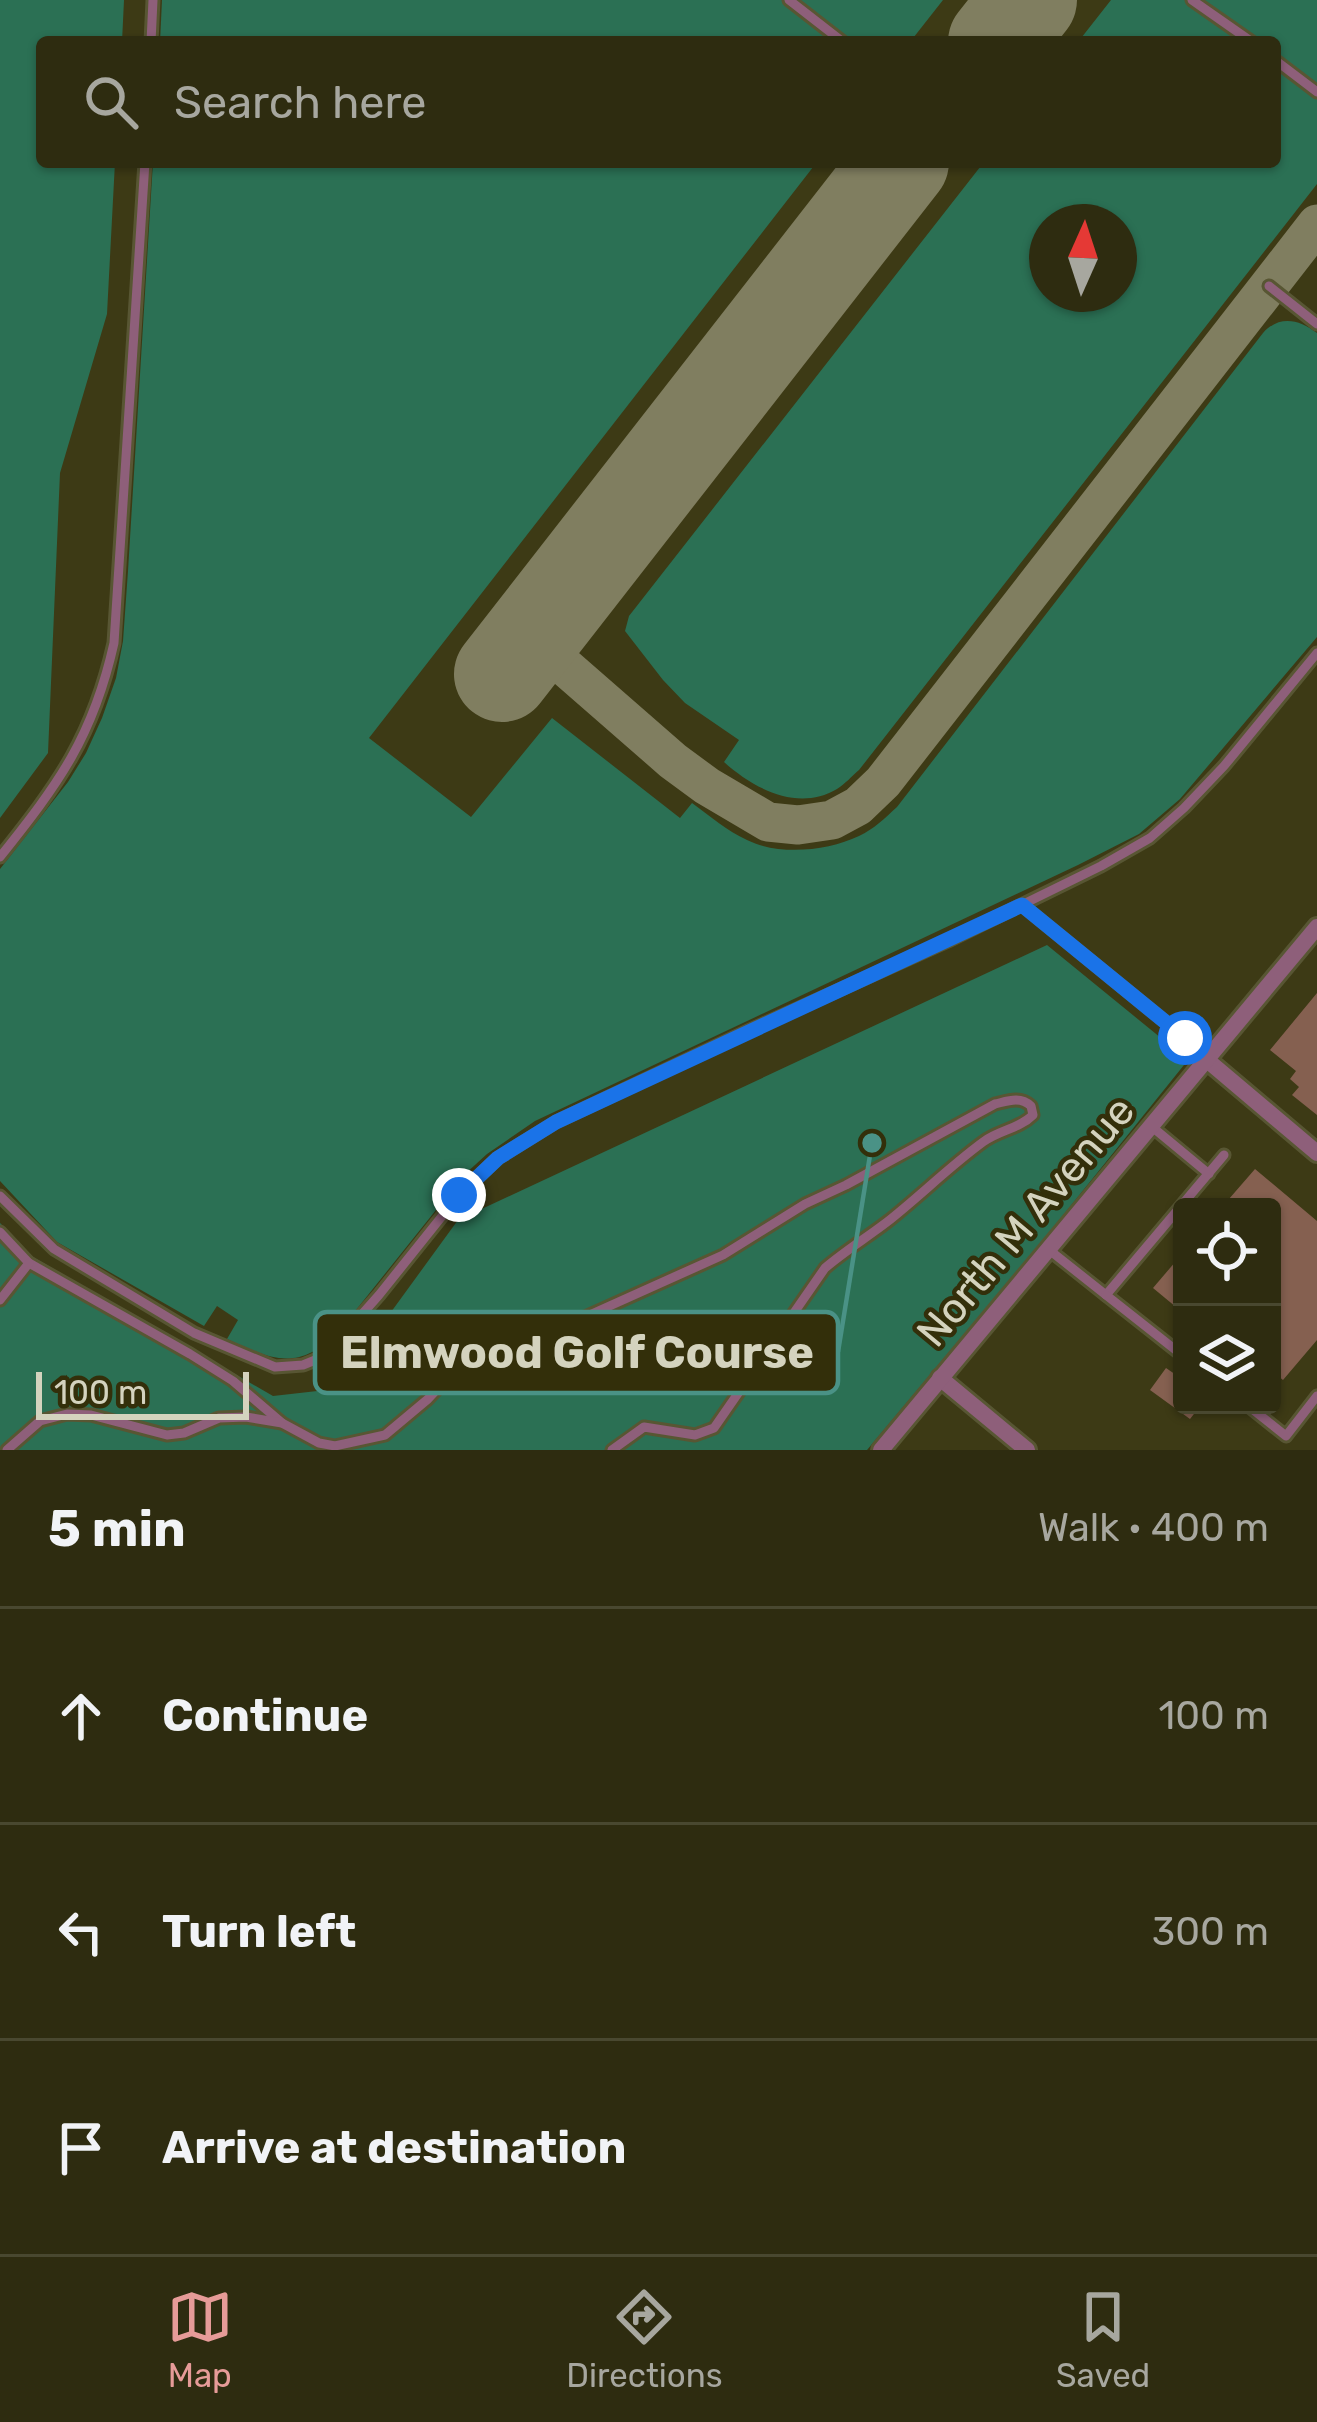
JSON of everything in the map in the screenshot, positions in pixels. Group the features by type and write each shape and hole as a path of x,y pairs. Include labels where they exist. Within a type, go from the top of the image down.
{"street":[{"name":"North M Avenue","path":"881,1450 1317,927"},
{"path":"1207,1060 1317,1153"},
{"path":"940,1378 1027,1450"}],"lane":[{"path":"151,36 153,0"},
{"path":"789,0 835,36"},
{"path":"1192,0 1243,36"},
{"path":"1281,65 1317,92"},
{"path":"0,857 72,760 94,714 114,643 145,168"},
{"path":"1269,286 1317,324"},
{"path":"0,1196 54,1249 194,1333 275,1367 303,1365 326,1356 459,1195 498,1158 556,1122 1022,905 1150,838 1223,766 1317,653"},
{"path":"1022,905 1207,1060"},
{"path":"0,1232 29,1263 233,1381 282,1423 319,1443 335,1446 386,1435 454,1370 723,1255 805,1204 995,1104 1024,1100 1031,1106 1033,1115 1024,1124 995,1133 978,1145 825,1268 714,1428 695,1435 644,1427 612,1450"},
{"path":"1151,1126 1208,1174"},
{"path":"1106,1295 1224,1155"},
{"path":"1048,1250 1173,1347"},
{"path":"0,1300 29,1263"},
{"path":"1258,1414 1286,1436 1317,1396"},
{"path":"7,1450 40,1421 67,1414 91,1415 167,1435 219,1418 282,1423"},
{"path":"386,1435 393,1450"}],"green space":[{"path":"0,0 124,0 122,36 36,36 36,168 115,168 107,314 60,473 48,753 0,818"},
{"path":"162,0 783,0 830,36 160,36"},
{"path":"795,0 943,0 915,36 843,36"},
{"path":"1111,0 1317,0 1317,184 859,770 840,787 807,798 777,794 749,781 724,762 739,740 685,703 625,631 629,616 979,168 1281,168 1281,36 1083,36"},
{"path":"153,168 812,168 369,738 471,817 552,718 680,818 692,803 747,840 789,850 833,845 870,830 897,807 1263,333 1282,321 1317,333 1317,637 1180,799 1139,834 1078,865 535,1121 464,1175 340,1330 299,1357 273,1357 227,1339 238,1320 217,1306 204,1326 57,1242 0,1181 0,869 86,753 116,678 123,641"},
{"path":"1047,945 1188,1060 867,1450 0,1450 0,1223 33,1257 273,1396 335,1389 458,1220"}],"building":[{"path":"1317,993 1317,1115 1292,1095 1299,1087 1290,1079 1296,1071 1270,1050"},
{"path":"1255,1169 1317,1221 1317,1340 1283,1380 1281,1198 1230,1198"},
{"path":"1173,1265 1173,1305 1153,1288"},
{"path":"1166,1368 1173,1373 1173,1407 1150,1390"}],"taxiway":[{"path":"551,610 548,634 555,658 673,761 768,822 798,825 832,820 858,806 883,782 1317,224"}],"runway":[{"path":"1001,36 1029,0"},
{"path":"502,674 896,168"}],"place":[{"name":"Elmwood Golf Course","path":"872,1143"}],"route":[{"path":"459,1195 498,1158 556,1122 1022,905 1185,1038"}]}
